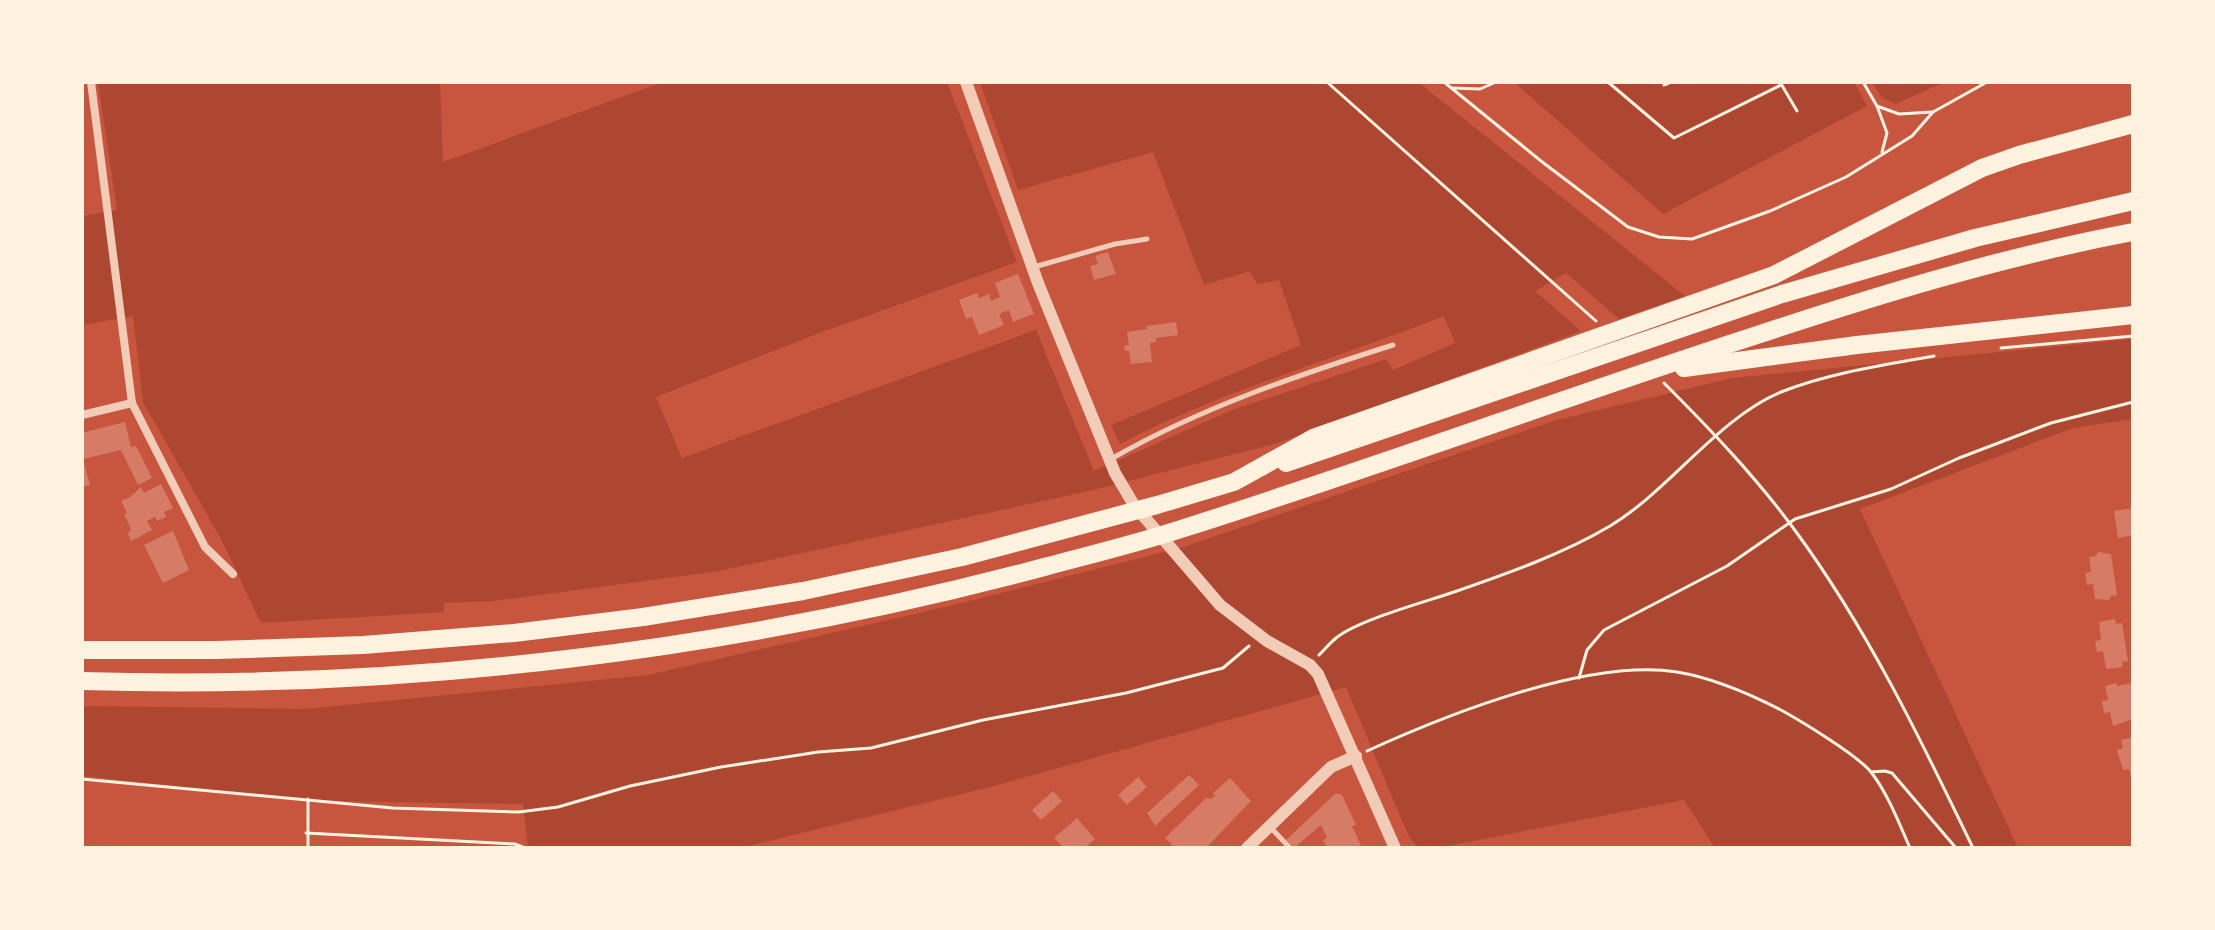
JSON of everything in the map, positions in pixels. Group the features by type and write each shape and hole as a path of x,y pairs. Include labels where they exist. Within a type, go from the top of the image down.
{"highway":[{"path":"1242,478 1313,438 1774,275 1982,168 2133,124"},
{"path":"82,650 363,645 514,633 643,617 803,591 962,557 1157,505 1242,478 1782,294 1975,238 2133,201"},
{"path":"82,681 217,682 365,676 518,663 648,648 808,621 966,588 1177,531 1332,481 1633,375 1873,298 2133,232"},
{"path":"1633,375 1857,345 2133,315"}],"street":[{"path":"91,82 132,403 205,547 233,574"},
{"path":"966,82 1033,267 1110,460 1134,505 1220,605 1260,635 1310,665 1325,685 1395,848"},
{"path":"82,415 132,403"},
{"path":"1247,848 1331,767 1356,756"}],"lane":[{"path":"1033,267 1115,244 1147,239"},
{"path":"1110,460 1175,424 1252,392 1393,345"},
{"path":"1270,826 1290,848"}],"path":[{"path":"1327,82 1597,322"},
{"path":"1444,82 1628,227 1659,237 1692,239 1770,211 1846,177 1912,136 1933,112 1987,82"},
{"path":"1452,88 1480,89 1496,82"},
{"path":"1608,82 1674,138 1780,83 1797,111"},
{"path":"1664,85 1671,82"},
{"path":"1863,82 1877,106 1887,133 1881,155"},
{"path":"1877,106 1899,114 1933,112"},
{"path":"1990,349 2133,336"},
{"path":"1310,665 1338,636 1542,558 1611,526 1674,476 1746,410 1782,392 1861,369 1942,354"},
{"path":"1679,397 1736,457 1779,509 1839,594 1907,711 1973,848"},
{"path":"1579,678 1587,650 1604,630 1727,566 1795,519 1891,489 1959,458 2051,423 2133,402"},
{"path":"82,779 393,808 519,812 558,807 630,786 706,770 818,752 871,748 983,720 1126,693 1223,668 1260,635"},
{"path":"1356,756 1486,704 1579,678 1634,670 1675,672 1715,681 1788,714 1838,746 1871,772 1910,848"},
{"path":"1871,772 1892,773 1956,848"},
{"path":"308,799 308,848"},
{"path":"306,833 515,844 525,848"}],"shaded area":[{"path":"98,82 440,82 443,162 663,82 947,82 1017,262 814,335 656,397 682,458 1036,330 1094,471 1232,410 1386,359 1393,370 1455,343 1444,316 1239,391 1120,444 1111,425 1301,345 1279,280 1257,284 1250,271 1204,285 1153,152 1018,190 980,82 1418,82 1685,296 1619,319 1566,273 1535,291 1581,331 1278,443 1089,491 719,571 494,601 444,603 444,612 261,623 221,539 143,402 133,316 82,325 82,216 117,210"},
{"path":"1514,82 1854,82 1867,106 1663,214"},
{"path":"1872,82 1945,82 1895,104 1882,98"},
{"path":"2133,339 2133,419 2073,428 1860,509 2018,848 1715,848 1684,800 1437,848 1419,848 1409,837 1346,687 994,786 741,848 528,848 523,804 313,801 82,776 82,706 305,709 648,675 958,604 1180,548 1557,420 1732,378"}],"building":[{"path":"1108,252 1116,274 1094,280 1090,266 1098,264 1095,256"},
{"path":"1018,274 1034,314 1013,322 1009,310 999,314 1004,325 979,335 972,317 966,319 959,300 977,293 979,298 989,294 991,301 1000,297 995,283"},
{"path":"1176,322 1178,335 1156,338 1156,342 1150,343 1152,362 1131,364 1129,351 1125,351 1124,346 1129,345 1127,332"},
{"path":"125,422 131,447 136,446 152,478 138,485 121,450 83,459 90,485 82,487 82,433"},
{"path":"161,484 173,508 164,512 166,517 147,521 152,530 131,541 128,534 131,529 124,514 127,513 121,501 141,487 144,493"},
{"path":"2133,508 2133,535 2118,538 2114,511"},
{"path":"173,531 189,570 163,583 144,545"},
{"path":"2098,552 2111,554 2117,595 2109,600 2095,599 2093,584 2087,585 2085,573 2091,572 2089,557 2096,556"},
{"path":"2115,619 2116,624 2122,623 2128,661 2122,662 2123,667 2106,669 2103,651 2097,652 2095,641 2101,640 2099,622"},
{"path":"2116,683 2117,686 2132,683 2133,719 2113,726 2110,712 2104,713 2102,701 2108,700 2105,686"},
{"path":"2133,737 2132,781 2129,769 2123,770 2117,750 2123,748 2121,740"},
{"path":"1189,775 1199,785 1155,826 1147,813"},
{"path":"1138,777 1147,787 1127,805 1118,795"},
{"path":"1230,778 1251,801 1206,848 1175,848 1165,838 1206,798 1215,796 1213,793"},
{"path":"1053,791 1062,801 1041,820 1032,810"},
{"path":"1336,793 1342,795 1356,825 1352,826 1362,848 1327,848 1323,840 1327,838 1321,825 1294,848 1286,840"},
{"path":"1077,818 1095,839 1085,848 1064,848 1054,838"}]}
